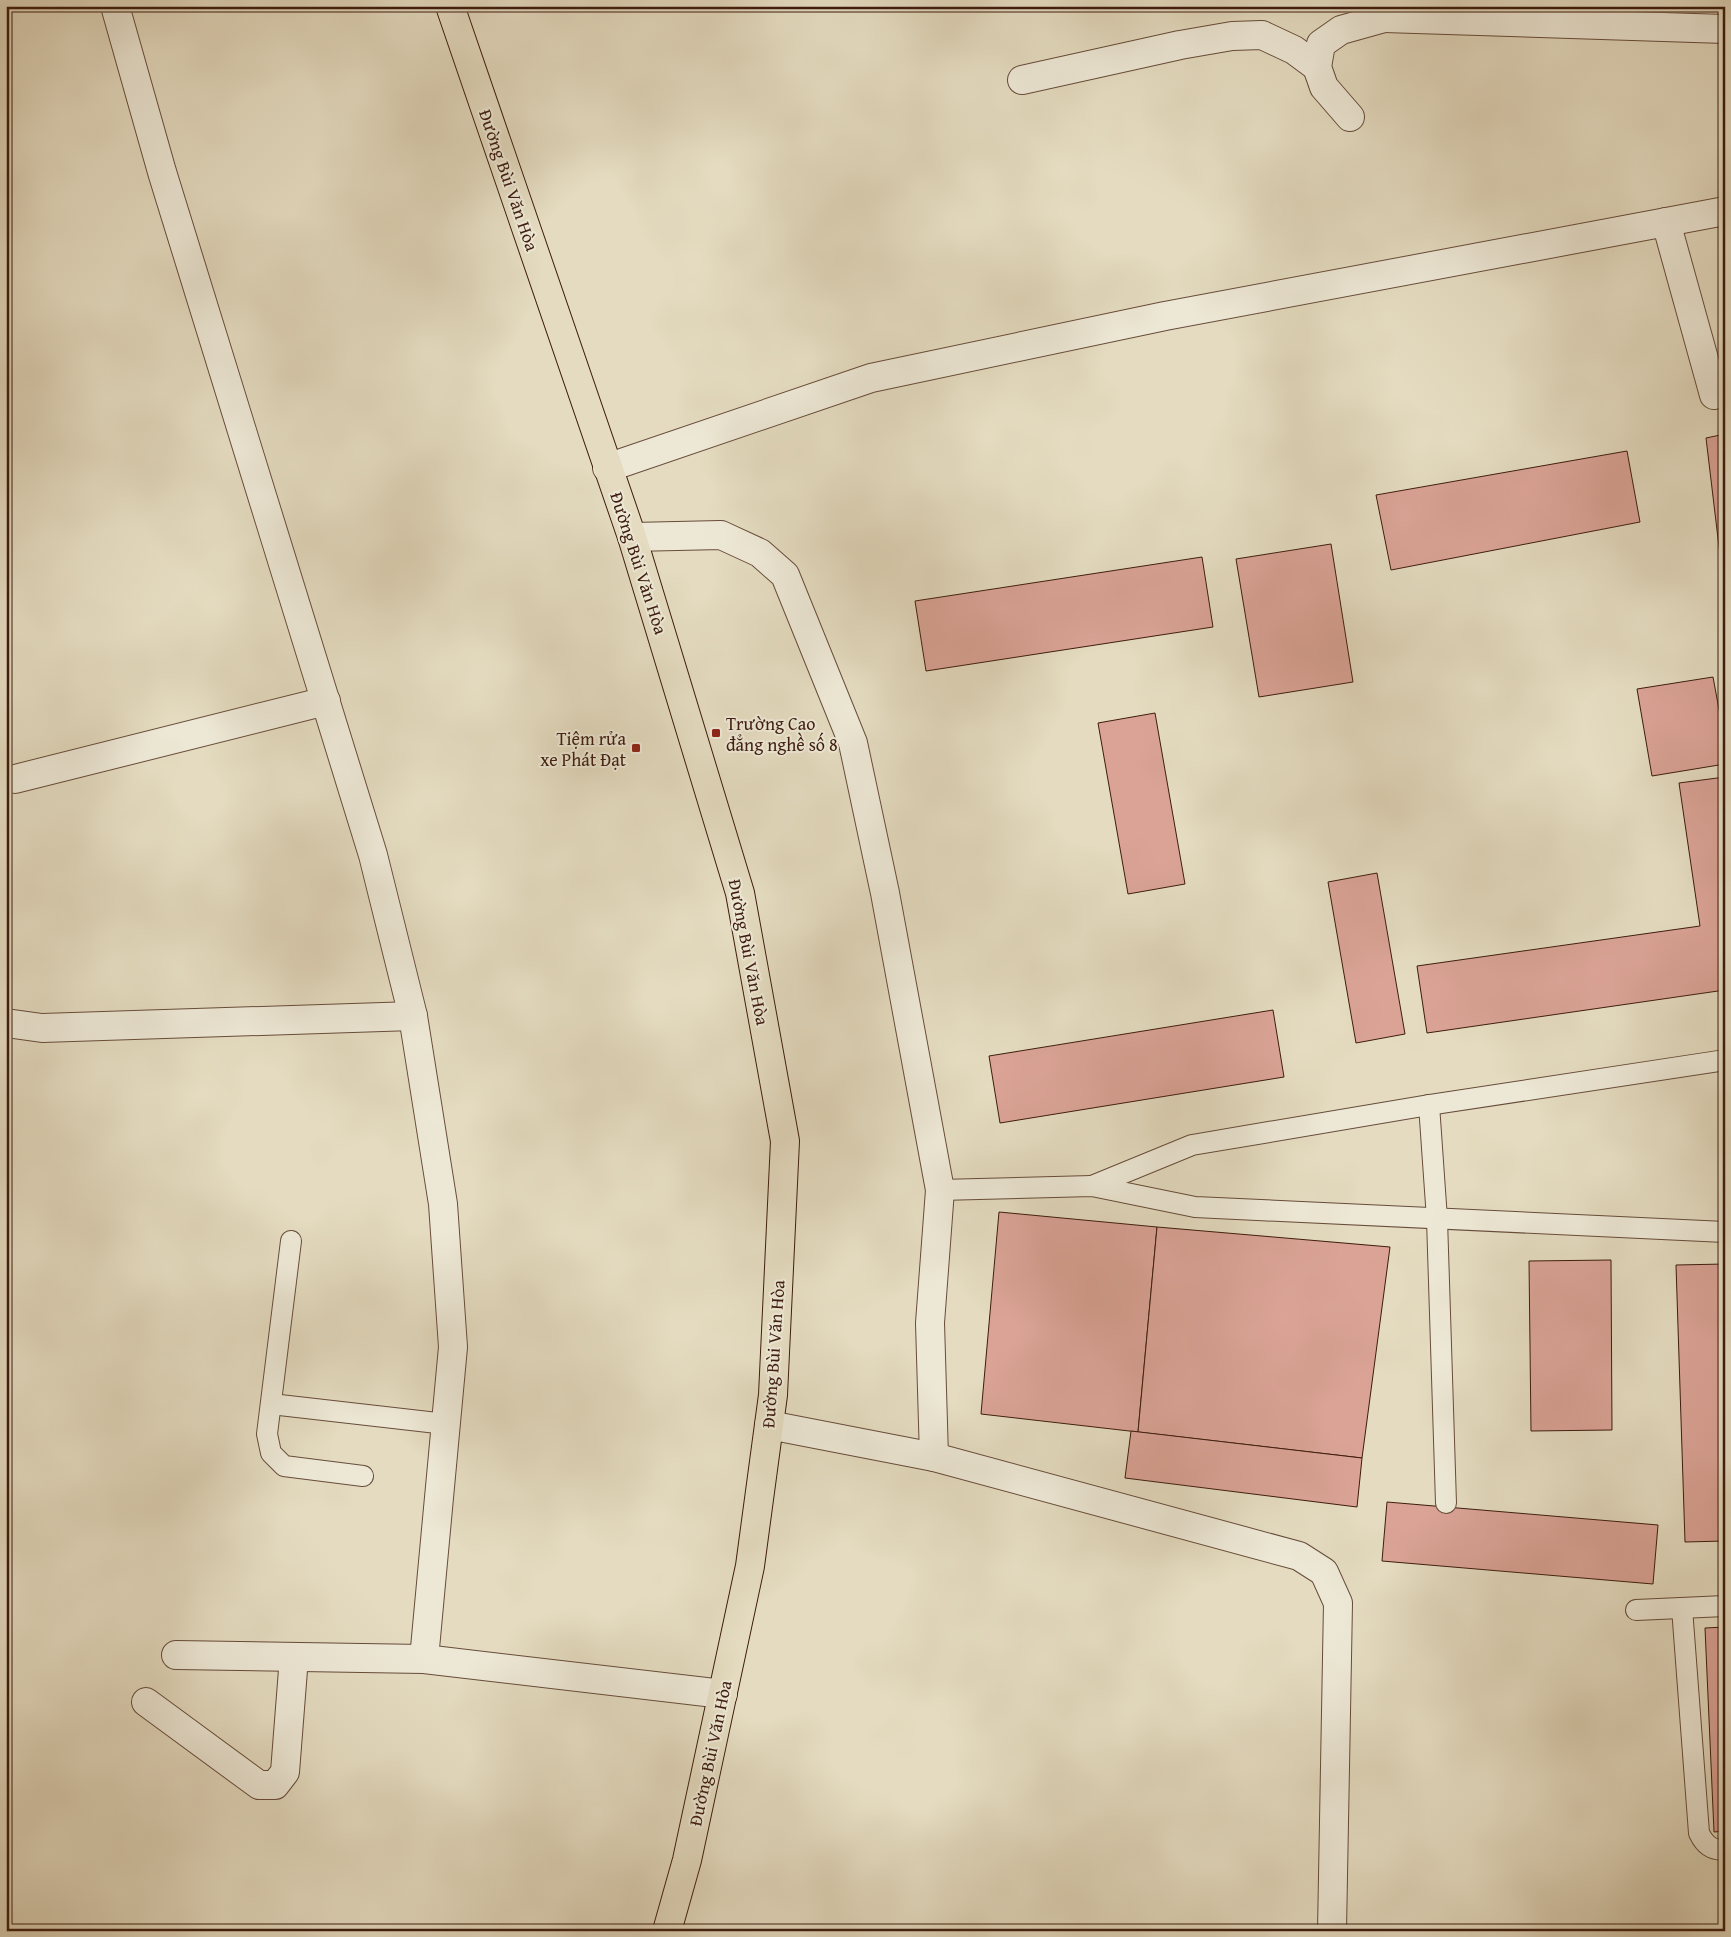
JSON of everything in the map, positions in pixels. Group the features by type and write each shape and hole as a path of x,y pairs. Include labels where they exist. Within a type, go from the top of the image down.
{"main road":[{"name":"Đường Bùi Văn Hòa","path":"450,6 632,537 740,893 785,1141 773,1395 750,1566 687,1860 667,1931"}],"street":[{"path":"115,6 162,172 373,855 413,1016 443,1204 453,1347 424,1659"},
{"path":"1350,117 1324,87 1317,67 1321,44 1340,30 1384,12 1725,29"},
{"path":"1022,80 1180,45 1232,36 1262,35 1294,50 1317,67"},
{"path":"607,468 871,378 1165,316 1725,211"},
{"path":"1666,222 1714,395"},
{"path":"632,537 721,535 760,553 785,575 853,743 886,893 940,1190 930,1323 934,1457"},
{"path":"15,779 326,701"},
{"path":"6,1023 42,1028 413,1016"},
{"path":"769,1425 934,1457 1300,1556 1324,1572 1338,1603 1332,1931"},
{"path":"176,1655 424,1659 723,1694"},
{"path":"146,1702 258,1786 275,1785 285,1772 294,1657"}],"lane":[{"path":"1092,1186 1192,1146 1429,1105 1725,1060"},
{"path":"1429,1105 1437,1218 1446,1503"},
{"path":"940,1190 1092,1186 1195,1207 1725,1232"},
{"path":"291,1241 267,1434 271,1454 284,1466 363,1476"},
{"path":"271,1404 446,1424"},
{"path":"1636,1610 1725,1606"},
{"path":"1682,1608 1699,1833 1705,1845 1717,1850 1725,1850"}],"building":[{"path":"1725,434 1725,597 1706,438"},
{"path":"1627,451 1640,522 1391,570 1376,495"},
{"path":"1331,544 1353,682 1259,697 1236,559"},
{"path":"1202,557 1213,627 926,671 915,601"},
{"path":"1713,677 1725,742 1725,764 1652,776 1637,689"},
{"path":"1155,713 1185,884 1128,894 1098,723"},
{"path":"1725,777 1725,990 1427,1033 1417,966 1700,926 1679,783"},
{"path":"1377,873 1405,1034 1356,1043 1328,882"},
{"path":"1273,1010 1284,1077 1000,1123 989,1056"},
{"path":"999,1212 1157,1227 1138,1432 981,1414"},
{"path":"1157,1227 1390,1247 1362,1458 1138,1432"},
{"path":"1611,1260 1612,1430 1531,1431 1529,1261"},
{"path":"1725,1264 1725,1541 1685,1542 1676,1265"},
{"path":"1131,1431 1362,1458 1357,1507 1125,1478"},
{"path":"1387,1502 1658,1525 1653,1584 1382,1561"},
{"path":"1725,1627 1725,1831 1714,1832 1705,1628"}],"place":[{"name":"Trường Cao đẳng nghề số 8","path":"716,733"},
{"name":"Tiệm rửa xe Phát Đạt","path":"636,748"}]}
